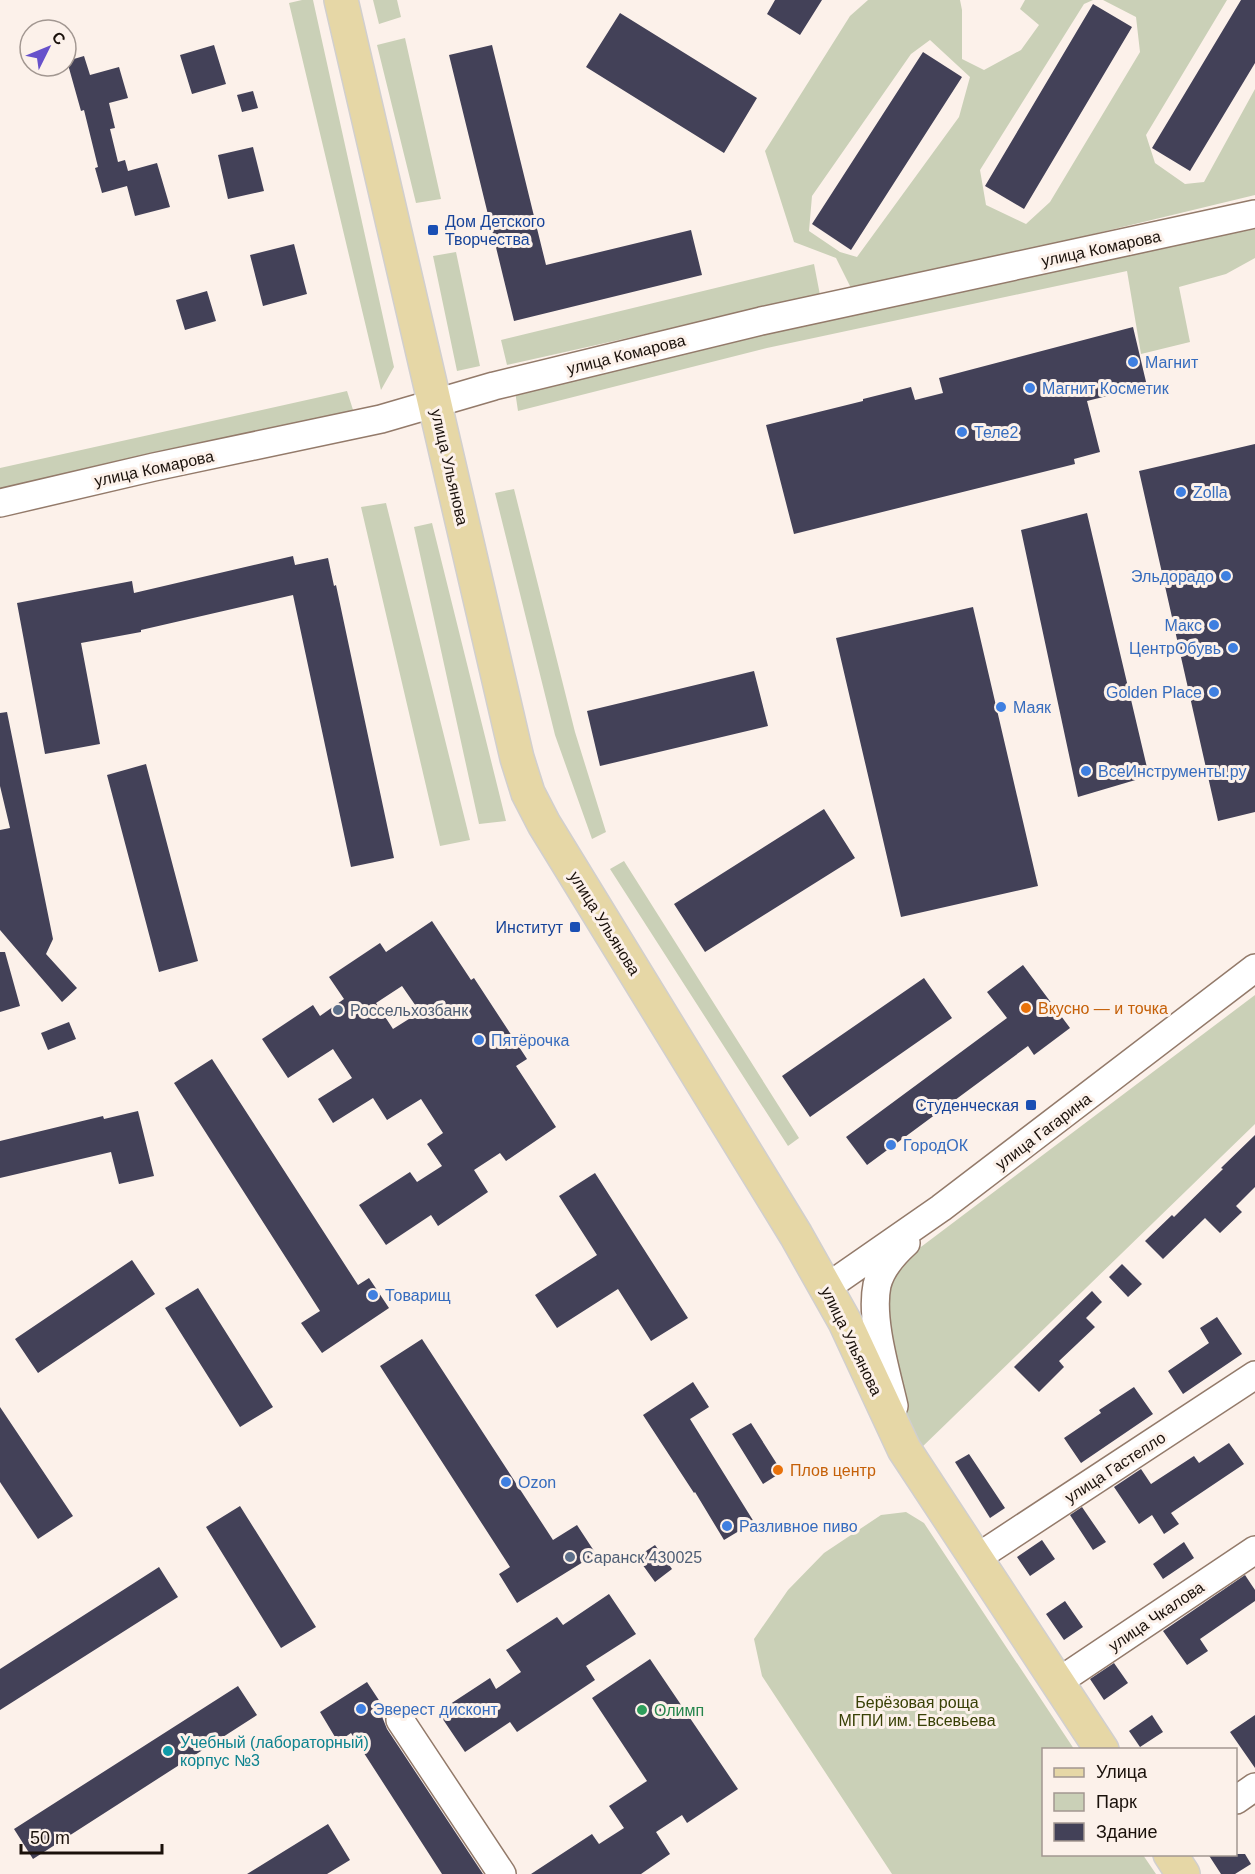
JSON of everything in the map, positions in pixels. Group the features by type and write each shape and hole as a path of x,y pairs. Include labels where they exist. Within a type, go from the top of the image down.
{"main road":[{"name":"улица Ульянова","path":"340,0 517,758 528,793 543,824 826,1288 845,1322 904,1449 1101,1748"},
{"path":"1171,1856 1183,1874"}],"street":[{"name":"улица Комарова","path":"0,503 154,467 381,419 494,386 761,321 1255,214"},
{"name":"улица Гагарина","path":"826,1288 941,1208 1255,968"},
{"path":"904,1449 882,1353 875,1307 877,1283 885,1268 903,1246 941,1208"},
{"name":"улица Гастелло","path":"975,1559 1255,1375"},
{"name":"улица Чкалова","path":"1058,1682 1255,1550"},
{"path":"400,1720 502,1874"},
{"path":"1237,1799 1255,1787"}],"green space":[{"path":"313,0 394,367 381,390 289,3"},
{"path":"373,0 397,0 401,17 379,24"},
{"path":"868,0 960,0 962,59 984,70 1021,50 1039,25 1020,9 1025,0 1093,0 1084,4 980,170 986,205 1026,224 1050,202 1140,52 1136,17 1103,0 1227,0 1146,135 1155,163 1185,184 1204,182 1255,89 1255,195 853,292 836,258 794,242 765,151 850,16","holes":["930,40 970,77 959,117 857,257 840,252 809,231 812,196 911,54"]},
{"path":"405,38 441,199 416,203 377,45"},
{"path":"1255,229 1255,258 1226,274 1179,287 1190,342 1141,354 1127,271 767,348 518,411 515,391 764,329"},
{"path":"456,252 480,366 457,371 433,256"},
{"path":"814,264 820,295 507,365 501,340"},
{"path":"347,391 354,413 0,489 0,468"},
{"path":"514,489 575,732 606,832 592,839 555,735 495,493"},
{"path":"386,503 470,840 440,846 361,507"},
{"path":"432,523 506,821 479,824 414,527"},
{"path":"624,861 799,1138 788,1146 610,869"},
{"path":"1255,995 1255,1124 919,1450 898,1413 885,1278 901,1262"},
{"name":"Берёзовая роща МГПИ им. Евсевьева","path":"906,1512 924,1523 1073,1748 1042,1748 1042,1856 1144,1856 1156,1874 892,1874 762,1676 754,1639 788,1590 824,1553 881,1515"}],"building":[{"path":"775,0 822,0 800,35 767,14"},
{"path":"1241,0 1255,0 1255,63 1190,171 1152,148"},
{"path":"1093,4 1132,27 1024,209 985,186"},
{"path":"620,13 757,98 724,153 586,67"},
{"path":"214,45 226,84 192,94 180,55"},
{"path":"492,45 546,265 691,230 702,275 514,321 449,55"},
{"path":"923,52 962,77 851,250 812,224"},
{"path":"84,56 90,75 119,67 128,98 109,103 115,128 110,129 118,162 125,160 128,171 157,163 170,207 135,216 127,186 102,193 84,110 81,111 72,78 78,78 78,58"},
{"path":"253,91 258,108 242,112 237,95"},
{"path":"253,147 264,191 228,199 218,155"},
{"path":"294,244 307,294 263,306 250,255"},
{"path":"207,291 216,321 185,330 176,300"},
{"path":"1133,327 1147,386 1087,401 1100,452 1074,459 1075,464 794,534 766,425 911,387 915,400 943,393 939,378"},
{"name":"Макс","path":"1255,444 1255,812 1218,821 1139,471"},
{"path":"1087,513 1149,776 1078,797 1021,530"},
{"path":"293,556 295,565 328,558 334,586 336,585 394,858 351,867 293,595 141,630 141,632 81,643 100,744 45,754 17,603 132,581 134,593"},
{"path":"973,607 1038,886 901,917 836,638"},
{"path":"754,671 768,726 600,766 587,711"},
{"path":"7,712 53,939 46,954 77,988 62,1002 0,930 0,830 10,828 0,786 0,713"},
{"path":"146,764 198,961 159,972 107,775"},
{"path":"824,809 855,858 705,952 674,904"},
{"path":"432,921 471,980 474,978 527,1059 516,1066 556,1127 506,1161 500,1153 474,1170 488,1192 438,1226 431,1215 386,1245 359,1205 410,1172 417,1182 442,1166 427,1144 443,1133 421,1099 387,1120 373,1098 333,1123 318,1099 352,1078 333,1049 288,1078 262,1039 313,1005 320,1016 344,999 329,977 380,943 386,952","holes":["402,986 420,1012 393,1029 376,1003"]},
{"path":"0,952 5,952 20,1006 0,1012"},
{"path":"1023,965 1070,1028 1034,1055 1028,1046 867,1165 846,1137 1007,1018 987,992"},
{"path":"924,978 952,1018 810,1117 782,1076"},
{"path":"69,1022 76,1039 48,1050 41,1033"},
{"path":"212,1059 358,1285 369,1278 389,1308 322,1353 301,1323 320,1311 174,1083"},
{"path":"138,1111 154,1176 119,1184 111,1152 0,1178 0,1141 103,1116 104,1119"},
{"path":"1255,1135 1255,1187 1236,1206 1242,1212 1220,1233 1205,1218 1163,1259 1145,1241 1172,1215 1174,1217"},
{"path":"595,1173 688,1318 651,1341 618,1289 557,1328 535,1295 597,1255 559,1196"},
{"path":"132,1260 155,1294 38,1373 15,1339"},
{"path":"1122,1264 1142,1284 1128,1297 1109,1277"},
{"path":"198,1288 273,1407 240,1427 165,1308"},
{"path":"1092,1291 1102,1302 1086,1318 1095,1327 1059,1361 1064,1367 1039,1392 1014,1367"},
{"path":"1217,1317 1242,1354 1183,1394 1168,1371 1209,1343 1200,1328"},
{"path":"422,1339 553,1540 577,1525 596,1554 517,1603 499,1574 510,1567 380,1366"},
{"path":"693,1382 709,1407 690,1419 754,1522 724,1540 643,1415"},
{"path":"1134,1387 1153,1414 1081,1463 1064,1438 1101,1413 1099,1410"},
{"path":"0,1407 73,1516 38,1539 0,1482"},
{"path":"751,1423 782,1472 763,1484 732,1434"},
{"path":"1229,1443 1244,1464 1171,1513 1179,1524 1164,1534 1152,1515 1139,1524 1114,1487 1141,1469 1151,1484 1194,1456 1199,1463"},
{"path":"969,1454 1005,1508 990,1518 955,1462"},
{"path":"240,1506 316,1627 281,1648 206,1527"},
{"path":"1082,1507 1106,1542 1093,1550 1070,1515"},
{"path":"1042,1540 1055,1559 1030,1576 1017,1557"},
{"path":"1184,1542 1194,1558 1163,1579 1153,1564"},
{"path":"655,1545 672,1569 655,1582 637,1557"},
{"path":"159,1567 178,1597 0,1710 0,1669"},
{"path":"1245,1575 1255,1590 1255,1601 1200,1639 1208,1651 1187,1665 1163,1631"},
{"path":"609,1594 636,1634 586,1666 595,1680 517,1732 510,1722 465,1752 438,1712 490,1678 496,1689 521,1672 506,1650 557,1617 563,1625"},
{"path":"1065,1601 1083,1627 1064,1640 1046,1614"},
{"path":"650,1659 738,1789 687,1823 682,1815 656,1832 670,1854 641,1874 531,1874 592,1834 599,1844 624,1828 609,1806 647,1781 592,1698"},
{"path":"1114,1663 1128,1683 1104,1700 1090,1679"},
{"path":"367,1682 386,1711 381,1714 387,1729 483,1874 442,1874 351,1733 338,1742 320,1712"},
{"name":"Учебный (лабораторный) корпус №3","path":"238,1686 257,1715 33,1859 14,1829"},
{"path":"1152,1715 1163,1732 1140,1747 1129,1731"},
{"path":"1255,1715 1255,1768 1230,1732"},
{"path":"328,1824 350,1860 327,1874 247,1874"},
{"path":"1245,1854 1251,1864 1235,1874 1221,1874 1209,1856"}],"place":[{"name":"Дом Детского Творчества","path":"433,230"},
{"name":"Магнит","path":"1133,362"},
{"name":"Магнит Косметик","path":"1030,388"},
{"name":"Теле2","path":"962,432"},
{"name":"Zolla","path":"1181,492"},
{"name":"Эльдорадо","path":"1226,576"},
{"name":"Макс","path":"1214,625"},
{"name":"ЦентрОбувь","path":"1233,648"},
{"name":"Golden Place","path":"1214,692"},
{"name":"Маяк","path":"1001,707"},
{"name":"ВсеИнструменты.ру","path":"1086,771"},
{"name":"Институт","path":"575,927"},
{"name":"Вкусно — и точка","path":"1026,1008"},
{"name":"Россельхозбанк","path":"338,1010"},
{"name":"Пятёрочка","path":"479,1040"},
{"name":"Студенческая","path":"1031,1105"},
{"name":"ГородОК","path":"891,1145"},
{"name":"Товарищ","path":"373,1295"},
{"name":"Плов центр","path":"778,1470"},
{"name":"Ozon","path":"506,1482"},
{"name":"Разливное пиво","path":"727,1526"},
{"name":"Саранск 430025","path":"570,1557"},
{"name":"Эверест дисконт","path":"361,1709"},
{"name":"Олимп","path":"642,1710"},
{"name":"Учебный (лабораторный) корпус №3","path":"168,1751"}]}
